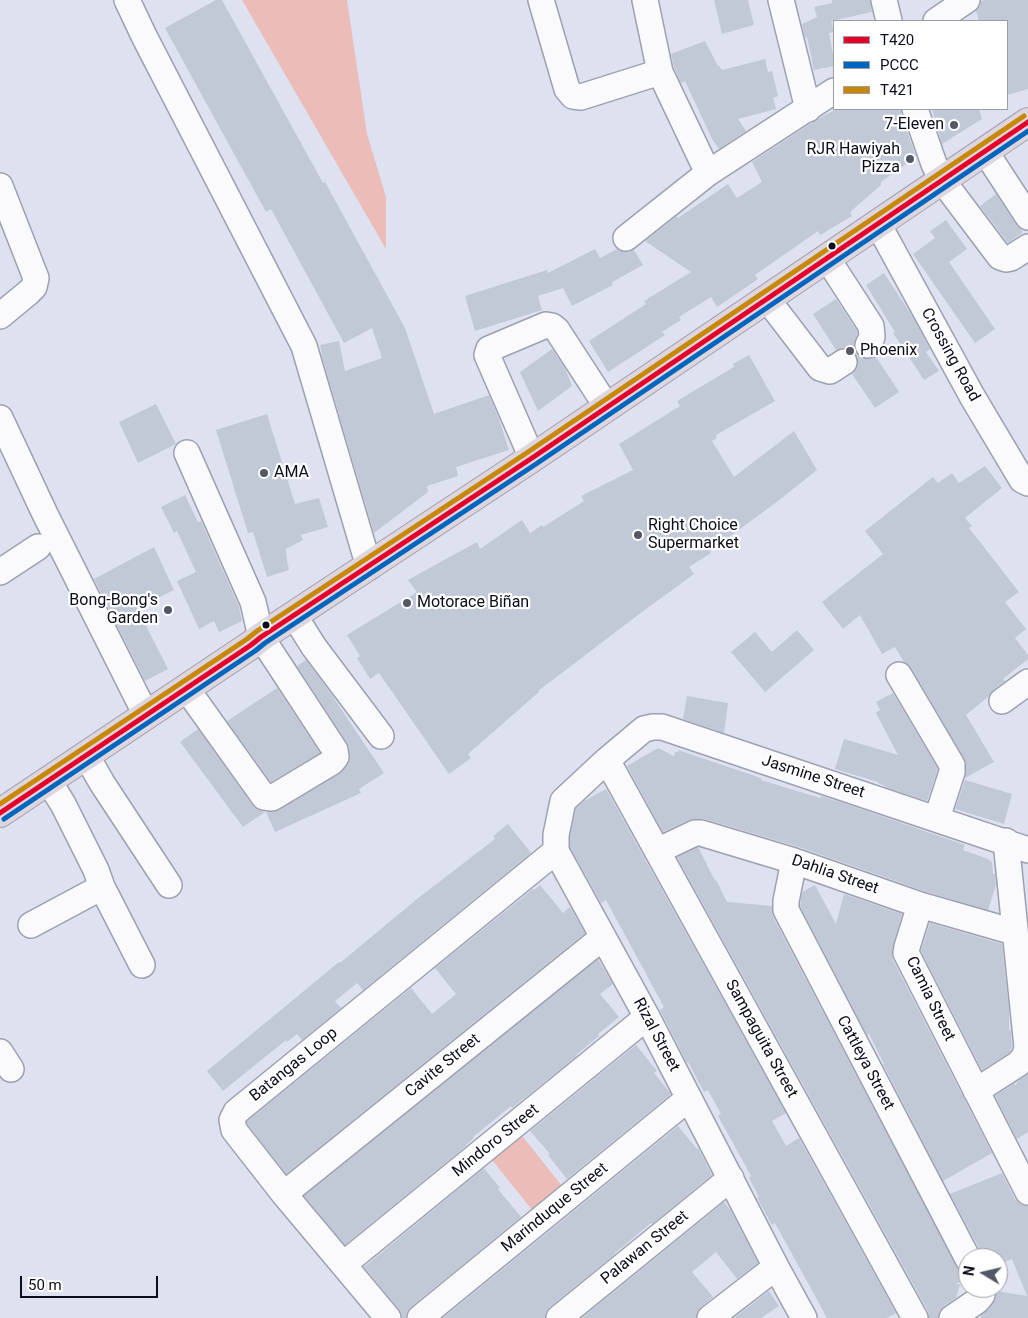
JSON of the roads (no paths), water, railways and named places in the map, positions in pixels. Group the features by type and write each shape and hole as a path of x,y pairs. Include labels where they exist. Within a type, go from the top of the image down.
{"highway":[{"path":"0,813 261,637 532,458 1028,122"}],"street":[{"path":"127,0 304,346 368,567"},
{"path":"541,0 567,89 573,96 581,97 660,72"},
{"path":"645,0 660,72 708,173"},
{"path":"781,0 808,109"},
{"path":"884,0 889,20"},
{"path":"937,20 967,0"},
{"path":"626,238 708,173 833,92"},
{"path":"915,110 934,164 942,180 1000,257 1010,258 1028,247"},
{"path":"985,151 1028,217"},
{"path":"0,186 36,278 34,287 0,316"},
{"name":"Crossing Road","path":"878,224 972,396 1022,480 1028,483"},
{"path":"827,258 870,326 872,338 868,345"},
{"path":"767,298 820,368 830,371 844,362"},
{"path":"532,458 487,355 489,348 546,325 552,326 557,330 607,407"},
{"path":"0,418 146,715"},
{"path":"186,688 264,797 272,798 332,762 336,757 335,750 261,637 253,602 187,453"},
{"path":"3,563 38,547"},
{"path":"294,616 314,647 380,736"},
{"path":"899,675 952,765 952,772 937,818"},
{"path":"1002,700 1028,682"},
{"name":"Jasmine Street","path":"607,760 644,729 662,728 1017,845"},
{"path":"86,755 102,783 169,884"},
{"path":"556,851 556,835 563,801 607,760"},
{"name":"Sampaguita Street","path":"607,760 915,1318"},
{"path":"48,780 63,804 92,862 102,887 142,965"},
{"name":"Dahlia Street","path":"657,851 701,832 794,861 920,905 1014,932"},
{"path":"976,1091 1018,1064 1025,1056 1027,1047 1014,932 1017,845"},
{"name":"Rizal Street","path":"556,851 690,1098 804,1318"},
{"name":"Batangas Loop","path":"388,1318 284,1194 234,1130 232,1120 236,1112 556,851"},
{"name":"Cattleya Street","path":"794,861 786,910 962,1248"},
{"path":"31,925 102,887"},
{"name":"Camia Street","path":"920,905 906,953 1028,1192"},
{"name":"Cavite Street","path":"284,1194 602,938"},
{"name":"Mindoro Street","path":"344,1264 647,1018"},
{"name":"Marinduque Street","path":"420,1318 690,1098"},
{"name":"Palawan Street","path":"559,1318 730,1178"},
{"path":"710,1318 776,1267"},
{"path":"952,1318 980,1298"}],"place":[{"name":"7-Eleven","path":"954,125"},
{"name":"RJR Hawiyah Pizza","path":"910,159"},
{"name":"Phoenix","path":"850,351"},
{"name":"AMA","path":"264,473"},
{"name":"Right Choice Supermarket","path":"638,535"},
{"name":"Motorace Biñan","path":"407,603"},
{"name":"Bong-Bong's Garden","path":"168,610"}]}
